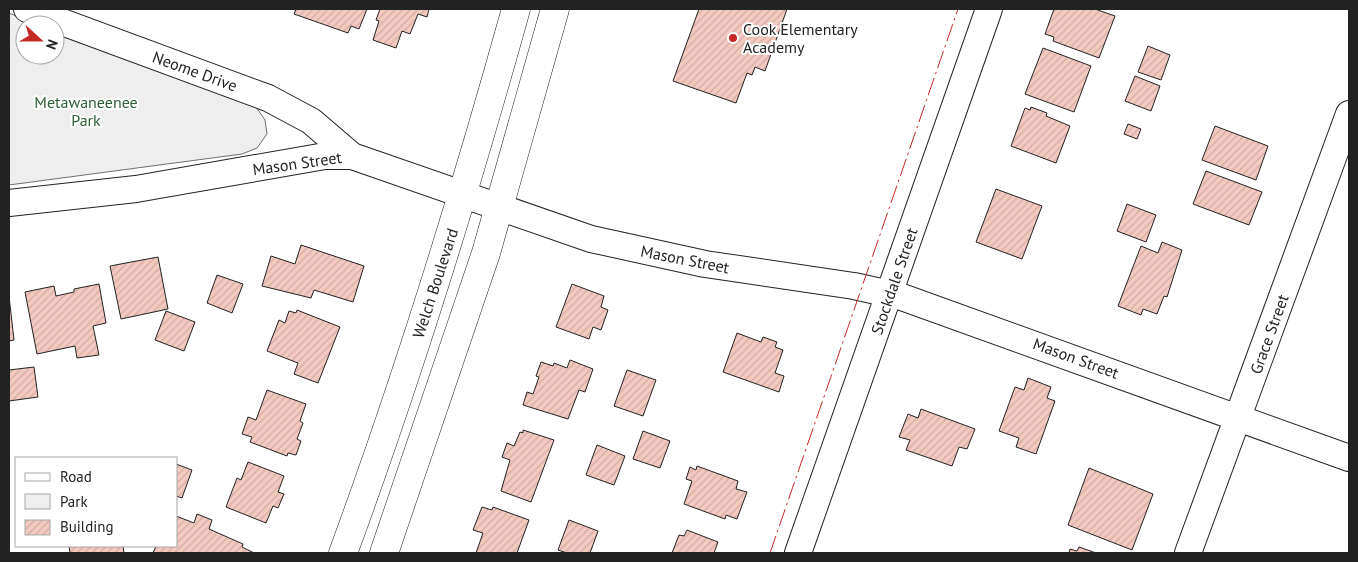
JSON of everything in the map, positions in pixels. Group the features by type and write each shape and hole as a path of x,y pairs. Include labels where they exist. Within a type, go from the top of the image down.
{"main road":[{"name":"Welch Boulevard","path":"343,553 403,381 463,194 516,9"},
{"path":"384,553 422,446 500,207 555,9"}],"street":[{"name":"Neome Drive","path":"27,9 274,101 312,121 352,156"},
{"name":"Stockdale Street","path":"798,553 989,9"},
{"name":"Grace Street","path":"1188,553 1349,114"},
{"name":"Mason Street","path":"9,203 91,196 326,156 352,156 591,239 735,270 890,293 1349,458"}],"green space":[{"name":"Metawaneenee Park","path":"9,13 15,15 15,65 65,65 65,35 256,107 265,120 267,134 257,148 242,154 9,185"}],"building":[{"path":"296,9 367,9 359,29 351,26 348,33 294,14"},
{"path":"380,9 429,9 427,17 418,14 410,34 402,31 396,48 373,40 379,21 376,20"},
{"name":"Cook Elementary Academy","path":"699,9 787,9 765,71 755,67 752,75 747,73 736,103 673,81"},
{"path":"1054,9 1095,9 1115,16 1099,58 1053,41 1054,37 1045,34"},
{"path":"1148,46 1170,55 1161,80 1138,72"},
{"path":"1043,48 1091,66 1074,112 1025,94"},
{"path":"1135,76 1160,86 1151,111 1125,101"},
{"path":"1031,107 1047,113 1046,116 1070,126 1056,163 1011,146 1025,108 1030,110"},
{"path":"1128,124 1141,129 1137,139 1124,134"},
{"path":"1215,126 1268,146 1256,180 1202,160"},
{"path":"1206,171 1262,192 1249,225 1193,204"},
{"path":"996,189 1042,206 1022,259 976,242"},
{"path":"1127,204 1156,215 1146,242 1117,231"},
{"path":"1162,242 1182,250 1167,297 1164,296 1157,314 1143,309 1141,315 1118,306 1141,246 1158,253"},
{"path":"301,245 364,266 353,302 314,290 311,298 262,286 271,256 295,264"},
{"path":"158,257 168,309 121,319 110,266"},
{"path":"217,275 243,284 232,313 207,303"},
{"path":"99,284 106,323 93,326 99,355 77,358 75,346 37,354 25,292 54,286 56,296 74,292 74,289"},
{"path":"572,284 604,296 601,307 608,310 601,330 593,327 589,339 556,327"},
{"path":"9,296 14,340 9,341"},
{"path":"297,310 340,327 318,383 294,374 298,363 267,351 279,320 285,323 289,311 296,313"},
{"path":"166,311 195,322 184,351 155,340"},
{"path":"737,333 761,342 763,337 777,342 775,347 783,350 775,373 784,376 779,392 723,372"},
{"path":"570,360 593,369 585,392 579,390 568,419 523,405 527,392 533,394 539,377 536,376 541,362 553,366 554,363 567,368"},
{"path":"34,367 38,397 9,401 9,370"},
{"path":"627,370 656,380 643,416 614,406"},
{"path":"1028,378 1051,387 1047,398 1055,401 1036,454 1016,447 1019,438 999,431 1015,387 1024,390"},
{"path":"267,390 306,404 300,421 303,423 297,439 301,441 296,455 288,453 287,456 250,442 252,437 242,434 248,417 256,420"},
{"path":"921,409 975,429 967,449 959,447 952,466 906,450 910,440 899,437 908,414 918,418"},
{"path":"523,430 554,440 531,502 501,491 510,460 502,457 507,443 514,446 520,432 523,433"},
{"path":"643,431 670,441 660,468 633,459"},
{"path":"597,445 625,456 614,485 586,475"},
{"path":"248,462 284,476 278,492 284,494 278,508 273,506 266,523 226,507 237,478 241,480"},
{"path":"178,465 192,470 182,498 178,497"},
{"path":"697,466 738,481 736,489 747,492 737,519 726,515 725,519 684,504 692,481 686,479 690,467 696,470"},
{"path":"1089,468 1153,494 1132,550 1068,525"},
{"path":"482,507 492,510 493,507 529,520 517,553 476,553 483,533 473,530"},
{"path":"197,514 212,520 209,529 243,544 242,547 254,553 153,553 156,547 178,547 178,517 194,523"},
{"path":"569,520 598,531 590,553 567,553 558,550"},
{"path":"687,530 718,542 714,553 672,553 679,535 684,536"},
{"path":"69,547 123,547 124,553 70,553"},
{"path":"1079,547 1096,553 1069,553 1070,549 1077,551"}],"power":[{"path":"770,553 958,9"}],"place":[{"name":"Cook Elementary Academy","path":"733,38"}]}
